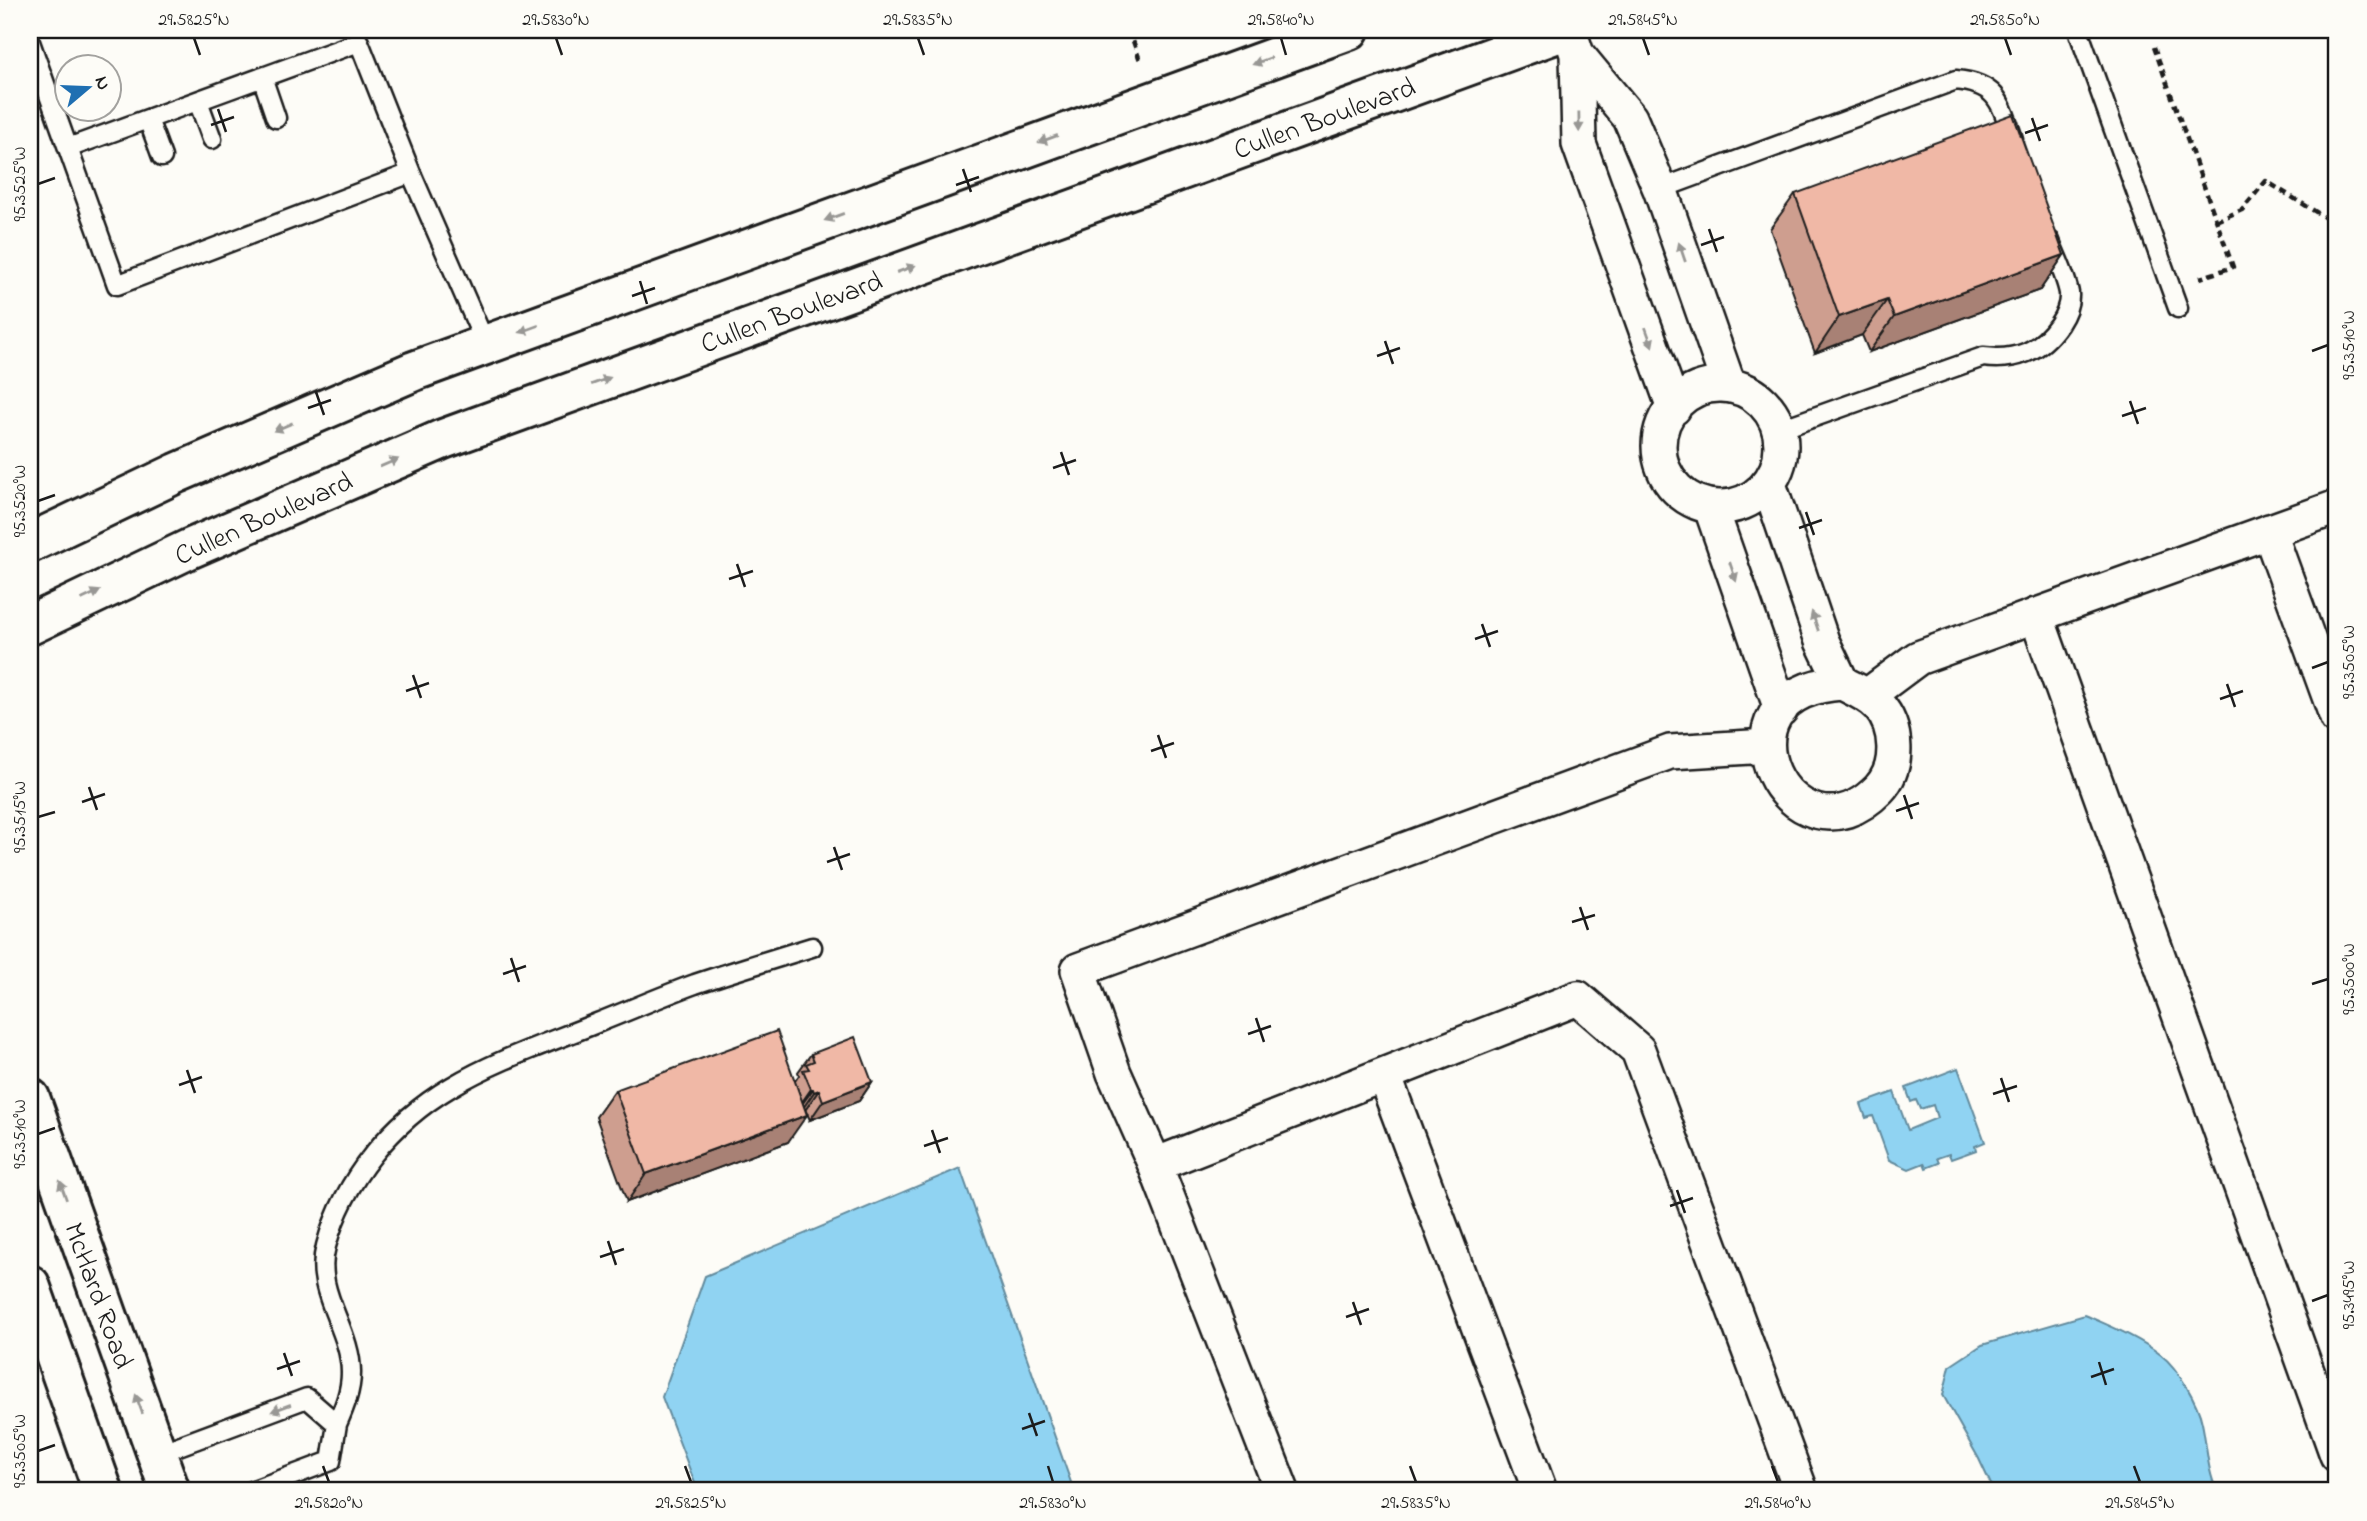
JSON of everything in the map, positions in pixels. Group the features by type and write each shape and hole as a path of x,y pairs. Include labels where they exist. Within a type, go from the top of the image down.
{"main road":[{"path":"30,543 189,468 414,372 1349,30"},
{"name":"Cullen Boulevard","path":"30,625 188,549 443,439 1571,38"},
{"name":"McHard Road","path":"30,1098 170,1491"},
{"path":"30,1285 47,1351 103,1491"}],"street":[{"path":"1571,38 1630,118 1660,189 1728,386"},
{"path":"1571,38 1579,144 1674,408"},
{"path":"1715,385 1728,386 1753,394 1768,407 1782,447 1779,466 1769,484 1753,498 1734,506 1711,508 1694,501 1677,489 1666,473 1660,454 1660,434 1667,416 1679,401 1696,390 1715,385"},
{"path":"1769,484 1822,641 1854,690"},
{"path":"1854,690 1918,658 2337,507"},
{"path":"1711,508 1780,709"},
{"path":"2269,531 2337,718"},
{"path":"2036,615 2337,1455"},
{"path":"1822,684 1854,690 1878,706 1889,723 1894,744 1892,765 1883,784 1868,800 1850,809 1828,812 1808,808 1790,797 1776,781 1768,761 1767,746 1773,720 1785,703 1802,691 1822,684"},
{"path":"1282,1491 1156,1165 1114,1073 1078,970 1670,752 1767,746"},
{"path":"1156,1165 1578,998 1638,1050 1801,1491"},
{"path":"1384,1075 1540,1491"}],"lane":[{"path":"2078,30 2178,308"},
{"path":"30,42 117,285 249,235 308,204 411,173"},
{"path":"68,148 359,42 411,173 486,345"},
{"path":"262,77 276,118"},
{"path":"1660,189 1956,80 1975,82 1992,94 2004,113 2018,152"},
{"path":"198,101 212,139"},
{"path":"148,119 162,157"},
{"path":"241,218 249,235"},
{"path":"1778,430 1983,357 2015,358 2034,350 2049,338 2068,306 2069,292 2046,228"},
{"path":"191,237 197,255"},
{"path":"251,1491 331,1461 337,1424 347,1400 351,1373 346,1344 332,1312 325,1286 322,1266 325,1247 337,1211 365,1163 404,1122 450,1087 500,1062 695,985 812,947"},
{"path":"157,1454 307,1398 337,1424"}],"path":[{"path":"2154,47 2233,267 2197,279"},
{"path":"2216,220 2242,210 2266,181 2337,225"}],"water":[{"path":"1958,1068 1985,1142 1975,1146 1976,1150 1951,1159 1949,1154 1937,1158 1939,1163 1926,1168 1924,1163 1909,1169 1889,1160 1873,1116 1866,1118 1861,1104 1894,1092 1908,1130 1937,1118 1933,1105 1920,1109 1916,1100 1911,1102 1906,1088"},
{"path":"960,1168 1074,1491 698,1491 662,1397 705,1276"},
{"path":"2085,1315 2144,1343 2174,1368 2200,1415 2209,1466 2217,1491 1994,1491 1943,1395 1950,1366 1982,1345"}],"building":[{"path":"2013,114 2064,255 1894,317 1887,300 1839,317 1795,194"},
{"path":"777,1031 807,1115 646,1174 615,1090"},
{"path":"855,1037 872,1082 823,1101 819,1090 814,1092 811,1089 803,1070 809,1069 806,1064 814,1061 811,1054"}]}
